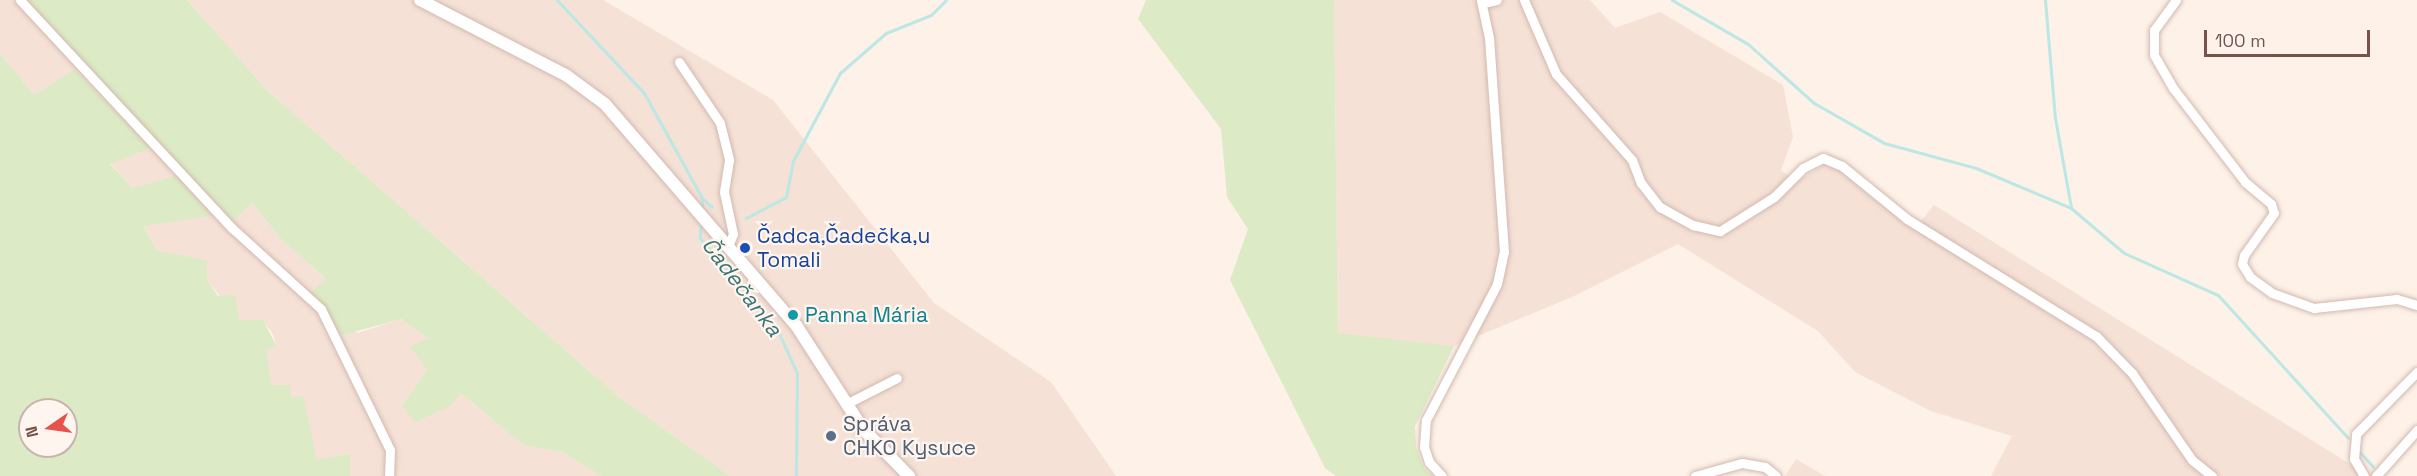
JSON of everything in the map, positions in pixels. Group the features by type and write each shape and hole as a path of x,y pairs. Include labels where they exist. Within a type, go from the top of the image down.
{"street":[{"path":"20,0 232,228 321,309 390,450 389,476"},
{"path":"420,0 587,89 689,199 796,325 846,404 875,443 909,476"},
{"path":"1442,476 1426,454 1426,420 1497,284 1504,252 1482,1 1497,0"},
{"path":"1524,0 1556,74 1632,160 1641,183 1660,207 1693,225 1720,231 1774,197 1803,168 1823,158 1842,166 1907,219 2096,336 2132,373 2192,460 2212,476"},
{"path":"2176,0 2154,30 2154,55 2173,88 2245,183 2271,204 2274,213 2244,255 2242,264 2250,277 2272,292 2314,308 2397,299 2417,305"},
{"path":"679,62 720,123 729,160 724,192 734,234 728,246"},
{"path":"2364,476 2354,459 2356,434 2417,372"},
{"path":"846,404 897,378"},
{"path":"2376,476 2417,430"},
{"path":"1695,476 1742,463 1765,467 1776,476"}],"shaded area":[{"path":"0,0 27,0 89,70 252,203 280,238 327,280 357,333 402,319 428,339 416,352 427,370 402,406 461,393 523,445 563,452 601,476 350,476 349,453 317,461 308,429 291,398 271,385 265,348 277,347 273,334 262,320 239,320 207,280 206,260 156,250 144,225 211,215 133,188 110,163 150,147 76,69 34,95 0,53"},
{"path":"187,0 603,0 773,100 934,303 1051,382 1116,476 730,476 619,397 268,91"},
{"path":"1334,0 1590,0 1615,28 1660,12 1783,85 1793,137 1781,170 1796,182 1825,164 1840,169 1916,227 1934,205 2361,471 2357,476 1991,476 2012,436 1931,411 1855,372 1818,331 1678,244 1572,297 1454,346 1338,334"},
{"path":"1796,459 1825,476 1785,476"}],"green space":[{"path":"27,0 187,0 268,91 619,397 730,476 601,476 563,452 523,445 461,393 450,406 415,422 402,406 427,370 410,346 428,339 402,319 342,335 309,294 326,279 280,238 252,203 233,221 211,204"},
{"path":"1146,0 1334,0 1338,333 1454,346 1415,426 1416,447 1424,468 1433,476 1336,476 1325,468 1230,280 1248,229 1227,197 1221,129 1138,19"},
{"path":"0,53 34,95 75,69 151,148 110,164 133,188 176,176 212,216 144,226 156,250 207,260 207,280 218,296 235,295 239,320 263,320 277,347 266,349 271,385 290,385 291,397 303,396 317,460 350,453 350,476 0,476"}],"waterway":[{"name":"Čadečanka","path":"557,0 644,93 702,198 702,210"},
{"path":"746,218 786,197 793,161 840,73 886,33 931,15 946,0"},
{"path":"1672,0 1748,44 1814,103 1884,143 1976,168 2071,208 2124,253 2218,295 2348,438"},
{"path":"2045,0 2055,118 2071,208"},
{"path":"702,198 712,207"},
{"name":"Čadečanka","path":"701,222 700,238 777,329 797,373 796,476"},
{"path":"2357,449 2373,467"}],"place":[{"name":"Čadca,Čadečka,u Tomali","path":"745,248"},
{"name":"Panna Mária","path":"793,315"},
{"name":"Správa CHKO Kysuce","path":"831,436"}]}
